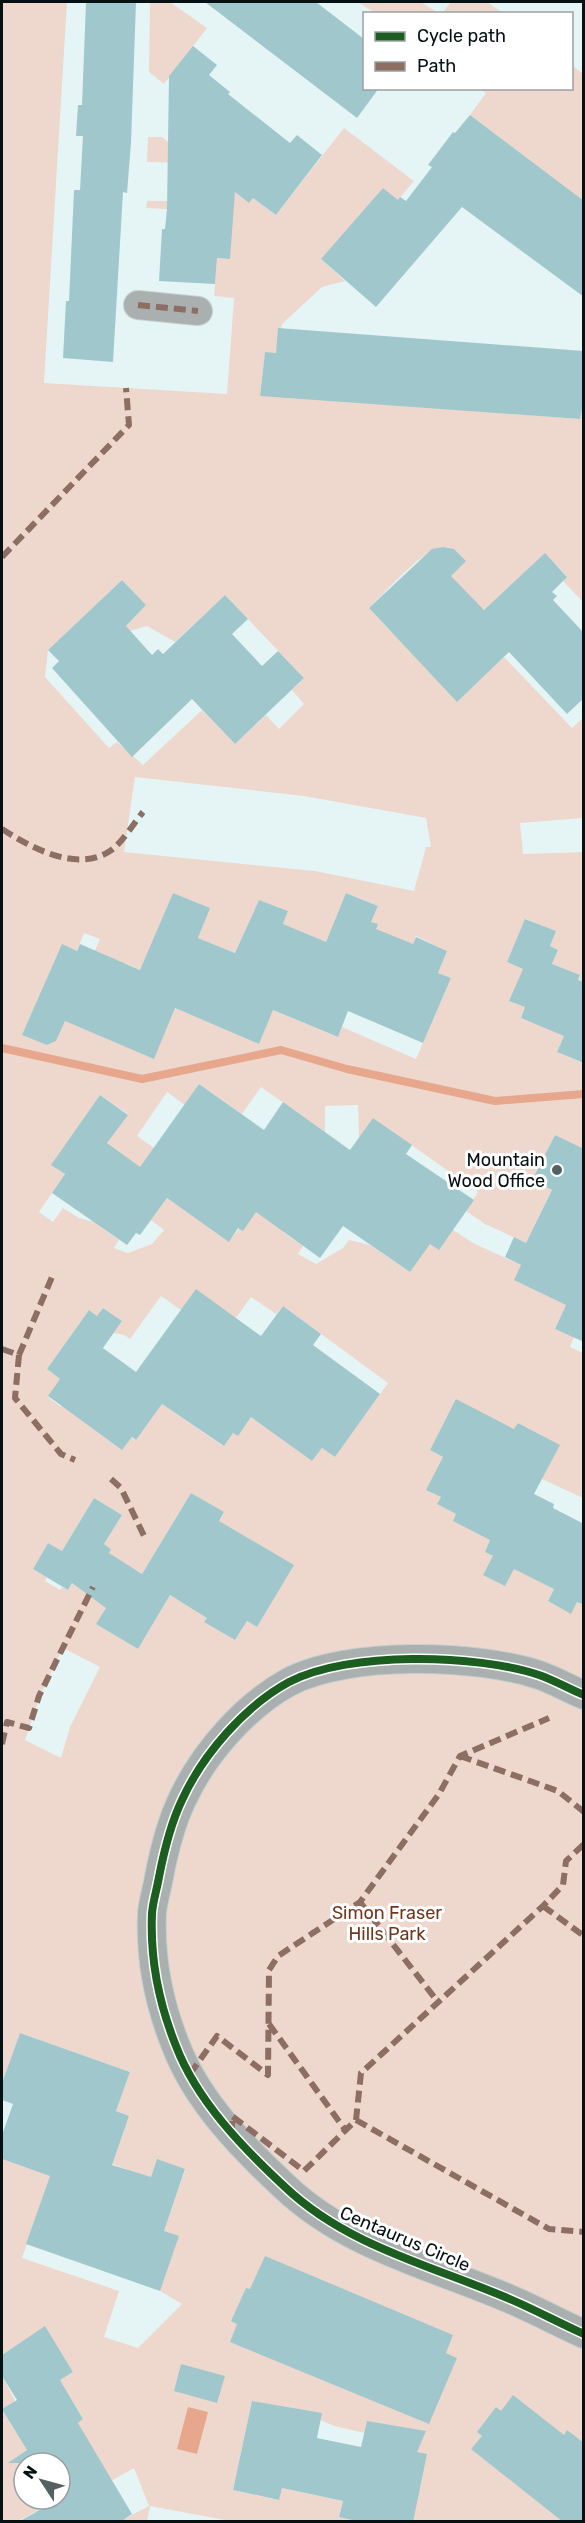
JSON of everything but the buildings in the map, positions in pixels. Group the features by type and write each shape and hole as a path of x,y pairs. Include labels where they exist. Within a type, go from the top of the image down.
{"street":[{"path":"138,305 198,311"},
{"name":"Centaurus Circle","path":"584,1695 540,1675 489,1663 431,1659 351,1663 290,1682 245,1715 211,1752 182,1800 163,1857 152,1921 152,1952 159,1992 176,2048 198,2088 225,2124 286,2189 332,2225 393,2254 506,2297 584,2334"}],"green space":[{"name":"Simon Fraser Hills Park","path":"2,2 67,2 44,383 227,394 234,298 214,296 217,258 230,259 230,212 146,208 147,201 189,201 190,163 147,162 148,137 162,137 249,202 253,198 276,215 344,128 414,181 398,200 321,259 345,281 322,287 282,324 276,353 265,353 260,395 580,419 583,400 583,602 563,581 567,576 545,554 484,610 443,583 465,561 452,549 442,547 434,549 415,563 369,608 391,632 397,627 457,701 504,657 572,728 583,718 583,837 582,818 520,823 523,854 584,852 583,982 578,980 580,976 552,964 558,950 550,946 555,931 526,919 507,962 523,969 510,1001 525,1007 521,1018 536,1024 572,1017 557,1052 583,1063 583,1149 555,1135 532,1180 552,1190 526,1243 485,1224 466,1211 478,1192 373,1118 359,1138 358,1105 325,1106 325,1132 261,1087 242,1114 199,1084 185,1105 167,1092 137,1136 154,1148 143,1174 107,1143 128,1114 100,1095 52,1165 65,1174 39,1212 53,1222 63,1208 79,1218 94,1222 119,1240 114,1248 128,1253 152,1244 164,1230 151,1220 167,1198 229,1241 276,1183 295,1215 283,1232 303,1246 298,1254 316,1264 343,1248 349,1240 370,1245 410,1272 430,1243 453,1230 475,1244 521,1265 566,1305 555,1329 574,1337 570,1347 583,1353 583,1498 542,1479 559,1445 518,1423 504,1450 457,1399 430,1450 443,1457 427,1490 441,1497 437,1504 456,1514 504,1513 485,1552 554,1589 548,1601 571,1613 577,1602 583,1605 583,2521 409,2521 409,2443 334,2426 296,2409 252,2401 233,2490 278,2500 282,2488 343,2501 339,2517 360,2521 230,2521 150,2506 147,2521 120,2521 149,2506 134,2468 72,2503 71,2451 78,2423 83,2419 60,2380 73,2372 45,2327 2,2355 2,2159 30,2169 41,2140 66,2130 22,2258 119,2291 104,2337 138,2348 182,2304 160,2291 164,2231 185,2170 157,2160 146,2191 126,2169 112,2164 129,2116 116,2111 130,2072 20,2033 2,2083","holes":["122,580 146,605 126,626 130,631 147,626 175,642 225,595 304,678 292,690 304,704 279,729 266,715 235,744 202,710 143,765 117,742 109,748 45,677 48,650","135,777 304,796 426,818 431,847 426,847 414,891 315,871 124,852","173,893 209,908 198,938 235,953 259,900 288,911 283,924 323,949 347,893 378,906 371,922 377,924 370,944 413,944 416,936 447,951 438,973 451,978 416,1059 342,1027 337,1037 273,1010 258,1043 163,1003 69,1012 56,1041 47,1045 23,1035 62,945 77,951 84,933 100,939 93,955 115,986 125,963 141,970","161,1296 181,1310 236,1318 251,1297 276,1314 283,1306 388,1383 335,1457 322,1448 312,1461 279,1437 290,1421 272,1388 238,1435 233,1433 223,1446 162,1404 135,1440 68,1398 61,1407 48,1397 60,1379 47,1369 89,1310 97,1316 103,1308 122,1321 113,1333 130,1339","191,1493 224,1513 198,1556 231,1561 246,1537 293,1566 257,1627 247,1621 235,1640 205,1622 214,1606 176,1599 170,1595 138,1649 97,1624 106,1608 77,1576 68,1590 62,1587 60,1590 45,1581 47,1577 33,1569 48,1543 62,1551 94,1498 122,1515 104,1544 111,1549 100,1567 127,1583 136,1570 142,1574","63,1648 100,1667 70,1727 61,1758 25,1740 40,1696"]},
{"path":"150,2 170,2 207,28 164,84 149,72"},
{"path":"358,2 421,2 436,12 373,12"},
{"path":"451,2 487,2 502,12 443,12"},
{"path":"573,66 583,74 583,201 470,115 486,93 482,90 573,90"},
{"path":"2,2376 23,2423 27,2451 12,2451 12,2511 58,2511 40,2521 35,2512 18,2521 2,2521"}],"shaded area":[{"path":"188,2407 208,2412 197,2454 177,2449"}],"waterway":[{"path":"2,1048 142,1079 281,1050 347,1069 495,1101 584,1094"}],"marked path":[{"path":"138,305 198,311"},
{"path":"2,557 129,425 126,388"},
{"path":"2,829 40,850 68,858 83,859 97,857 110,851 143,812"},
{"path":"2,1349 19,1355 52,1277"},
{"path":"19,1355 15,1398 61,1454 75,1460"},
{"path":"111,1479 121,1488 146,1540"},
{"path":"2,1744 7,1722 29,1728 39,1696 93,1587"},
{"path":"190,2074 217,2036 268,2075 269,1970 278,1956 360,1902 439,1794 460,1756 549,1718"},
{"path":"460,1756 558,1791 584,1812"},
{"path":"232,2133 232,2116 304,2171 356,2120 361,2073 543,1906 563,1885 566,1861 584,1844"},
{"path":"360,1902 438,2002"},
{"path":"543,1906 584,1936"},
{"path":"269,2024 346,2131"},
{"path":"356,2120 549,2229 584,2232"}],"cycle path":[{"path":"584,1695 545,1677 513,1668 448,1660 412,1659 344,1665 314,1672 289,1682 241,1718 201,1766 178,1809 171,1828 152,1913 157,1981 176,2046 196,2086 253,2156 309,2207 361,2239 515,2301 584,2334"}],"place":[{"name":"Mountain Wood Office","path":"557,1170"}]}
